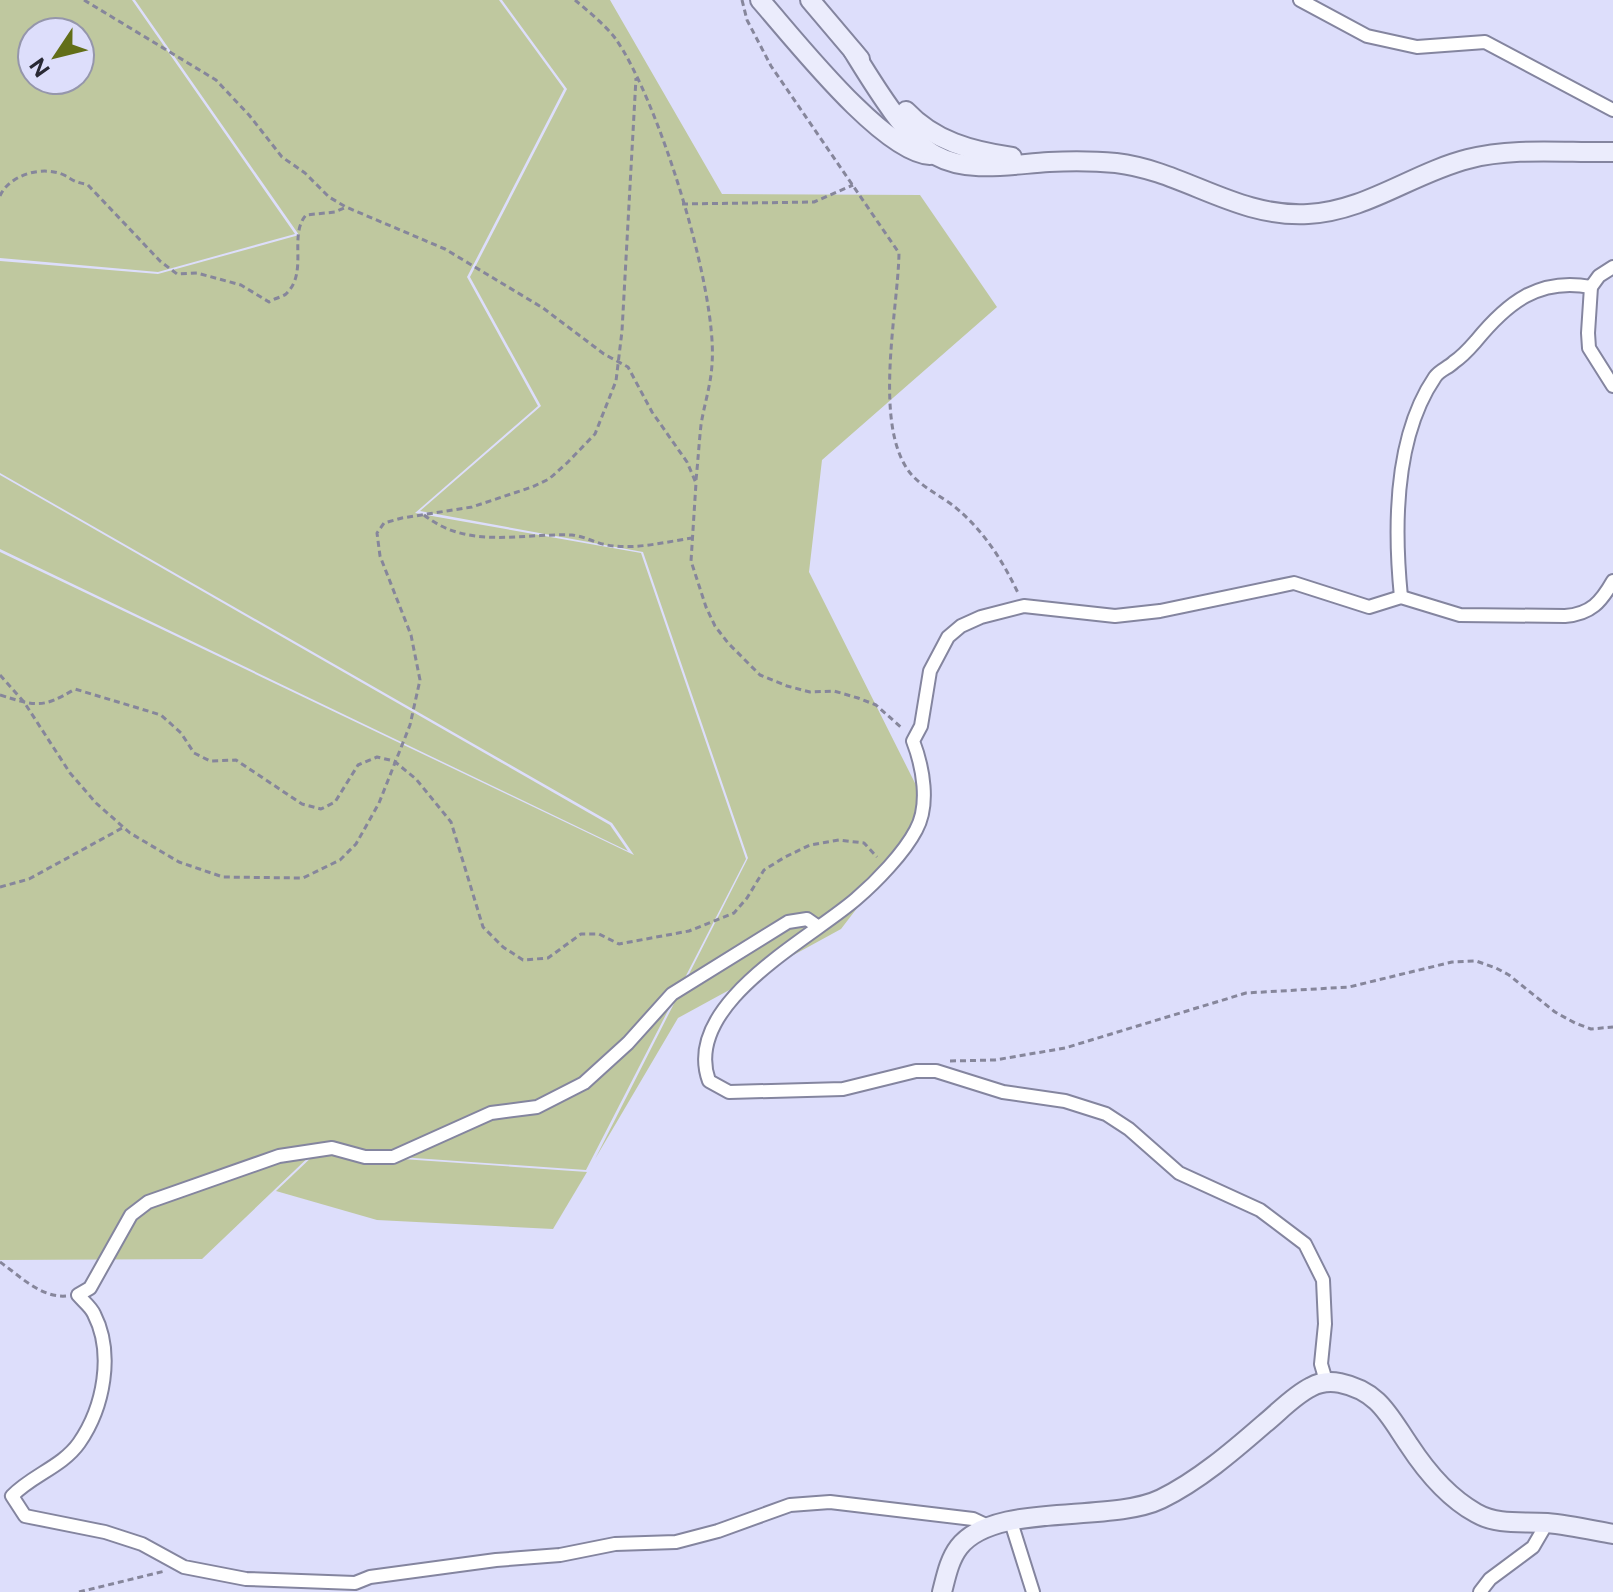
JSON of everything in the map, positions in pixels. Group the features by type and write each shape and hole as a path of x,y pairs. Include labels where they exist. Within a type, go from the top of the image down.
{"street":[{"path":"760,0 842,91 868,111 909,131 988,153 1046,162"},
{"path":"810,0 907,113 909,131"},
{"path":"1300,0 1367,36 1380,39 1417,47 1485,42 1613,110"},
{"path":"853,51 909,131 936,155 979,166 1096,162 1137,167 1235,204 1275,213 1308,214 1360,203 1445,166 1484,155 1613,152"},
{"path":"1613,267 1599,276 1591,287 1588,333 1589,348 1613,386"},
{"path":"1401,597 1396,553 1398,501 1409,434 1425,393 1438,373 1467,351 1492,319 1508,305 1545,289 1572,283 1591,287"},
{"path":"1326,1381 1321,1364 1325,1324 1323,1280 1305,1244 1260,1210 1179,1173 1129,1129 1106,1114 1065,1101 1003,1092 936,1071 916,1071 843,1089 729,1092 709,1081 704,1066 708,1046 722,1011 737,993 817,926 855,900 887,868 917,829 922,808 921,762 913,741 921,726 930,671 948,637 961,626 981,617 1024,606 1115,616 1160,611 1294,583 1369,607 1401,597 1460,615 1565,616 1595,607 1613,581"},
{"path":"817,926 807,919 788,922 706,971 672,994 628,1043 584,1083 537,1107 491,1113 393,1157 365,1157 332,1148 279,1156 148,1202 131,1215 90,1288 78,1295 93,1312 105,1345 105,1371 95,1411 78,1444 51,1469 26,1482 12,1496 25,1516 105,1532 142,1544 184,1567 246,1579 355,1587 370,1577 560,1555 615,1544 676,1542 718,1531 790,1505 830,1502 973,1519 990,1527"},
{"path":"942,1592 949,1566 959,1547 975,1534 1011,1522 1060,1513 1121,1510 1157,1500 1234,1449 1304,1391 1326,1381 1354,1387 1380,1404 1432,1475 1471,1510 1491,1520 1547,1523 1613,1534"},
{"path":"1011,1522 1033,1592"},
{"path":"1480,1592 1490,1579 1533,1547 1547,1523"}],"path":[{"path":"84,0 216,80 282,157 305,173 329,197 456,255 543,308 568,329 628,367 652,412 687,462 696,483"},
{"path":"575,0 614,38 636,78 657,128 682,204 710,309 712,364 701,424 691,561 706,607 715,626 760,675 810,692 834,691 876,705 898,723 913,741"},
{"path":"742,0 747,20 771,66 899,253 888,369 896,446 911,475 956,508 1002,558 1024,606"},
{"path":"0,675 24,702 70,773 96,803 124,827 179,862 223,877 303,878 340,860 356,844 379,803 410,725 420,680 411,635 380,556 377,533 384,523 482,504 549,479 595,434 616,381 636,78"},
{"path":"0,196 11,181 33,172 62,174 72,183 87,184 160,261 177,274 197,273 241,285 269,302 286,293 298,270 300,222 306,215 335,212 346,207"},
{"path":"682,204 814,202 853,185"},
{"path":"423,515 434,524 462,533 502,540 578,535 607,545 631,546 692,538"},
{"path":"0,695 24,702 50,704 75,689 161,715 181,733 194,753 210,761 236,760 302,804 321,809 335,802 358,765 377,757 394,761 416,779 451,822 483,927 503,947 523,960 548,958 581,934 599,934 619,944 689,931 734,913 764,870 810,845 839,840 864,843 887,868"},
{"path":"0,887 29,879 124,827"},
{"path":"936,1071 941,1062 995,1060 1065,1048 1246,993 1372,983 1452,962 1476,961 1496,968 1575,1023 1591,1029 1613,1027"},
{"path":"0,1262 42,1292 56,1297 78,1295"},
{"path":"79,1592 184,1567"}],"green space":[{"path":"0,0 132,0 295,234 158,272 0,258"},
{"path":"135,0 499,0 564,89 467,277 538,406 415,513 641,553 746,859 586,1170 315,1151 202,1259 0,1260 0,552 634,855 612,823 0,473 0,261 158,274 299,235"},
{"path":"502,0 610,0 722,194 920,195 997,307 822,460 809,572 930,813 841,929 678,1018 595,1159 748,858 643,552 420,511 541,406 470,277 567,89"},
{"path":"0,475 610,825 628,851 0,549"},
{"path":"316,1153 587,1172 553,1229 377,1220 276,1191"}]}
